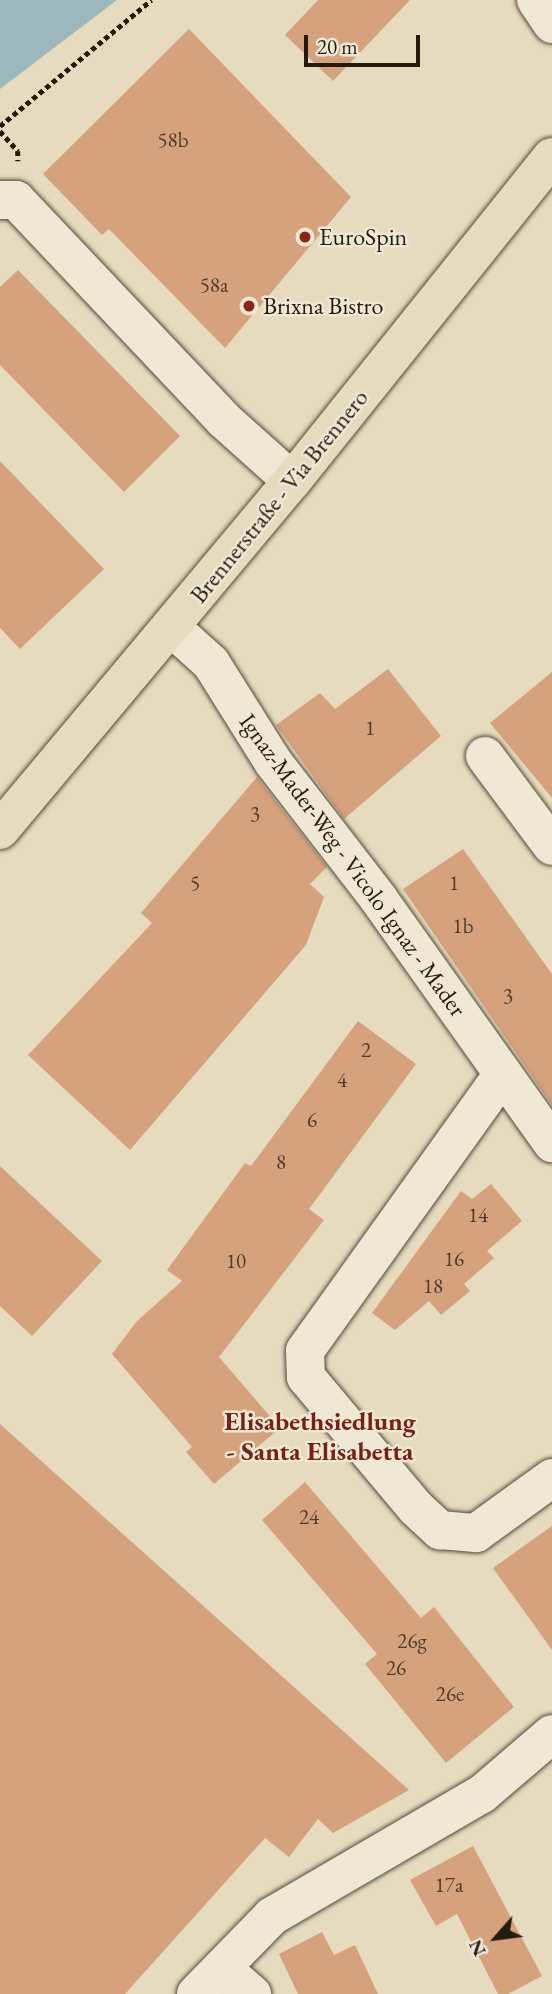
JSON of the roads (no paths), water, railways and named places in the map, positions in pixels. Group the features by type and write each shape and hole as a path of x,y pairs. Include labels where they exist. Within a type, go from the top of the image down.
{"main road":[{"name":"Brennerstraße - Via Brennero","path":"0,830 545,178"}],"street":[{"path":"536,0 552,23"},
{"path":"0,200 16,200 224,420 292,481"},
{"name":"Ignaz-Mader-Weg - Vicolo Ignaz - Mader","path":"172,627 211,663 273,762 378,898 552,1143"},
{"path":"485,756 552,846"},
{"path":"503,1074 305,1351 306,1377 416,1508 440,1530 475,1533 552,1478"},
{"path":"252,1994 209,1981 272,1916 482,1794 552,1734"}],"water":[{"path":"0,0 117,0 0,89"}],"place":[{"name":"EuroSpin","path":"305,237"},
{"name":"Brixna Bistro","path":"249,306"}],"district":[{"name":"Elisabethsiedlung - Santa Elisabetta","path":"320,1437"}]}
